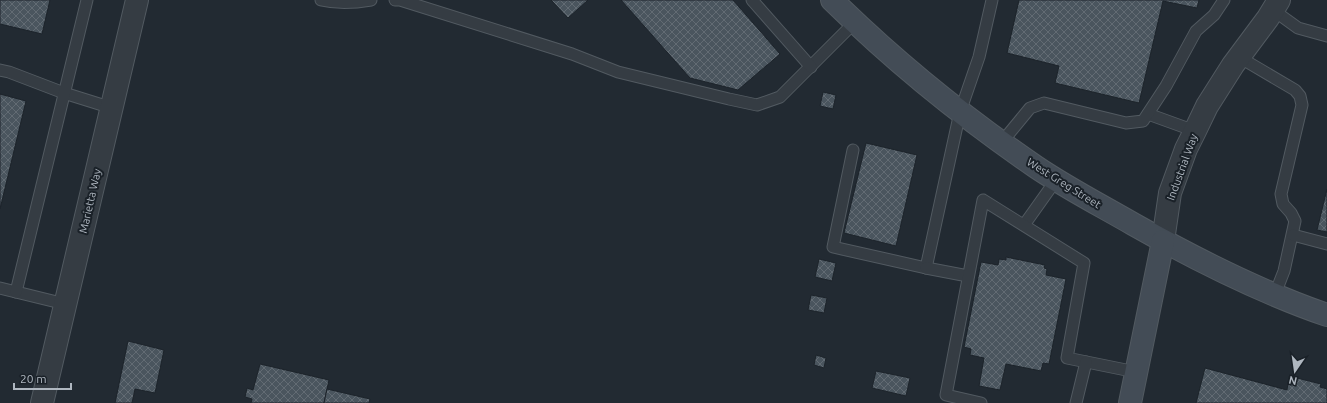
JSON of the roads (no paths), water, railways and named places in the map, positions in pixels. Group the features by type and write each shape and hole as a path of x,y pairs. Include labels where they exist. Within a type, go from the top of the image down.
{"main road":[{"name":"West Greg Street","path":"832,0 916,77 960,112 1056,180 1163,241 1221,271 1327,315"},
{"name":"Industrial Way","path":"1130,403 1163,241"}],"street":[{"name":"Marietta Way","path":"42,403 137,0"},
{"name":"Industrial Way","path":"1163,241 1170,193 1186,149 1207,106 1239,57 1276,5"}],"lane":[{"path":"16,292 87,0"},
{"path":"321,0 332,3 353,3 371,0"},
{"path":"395,0 400,0 572,54 618,72 729,100 757,105 780,97 855,22"},
{"path":"752,0 811,66"},
{"path":"926,268 960,112 979,57 992,0"},
{"path":"1002,142 1030,108 1044,103 1126,123 1143,121 1166,86 1196,31 1214,15 1224,0"},
{"path":"1276,5 1298,28 1327,36"},
{"path":"1239,57 1295,90 1300,96 1302,105 1281,194 1283,204 1291,213 1294,221 1293,235 1284,271 1275,294"},
{"path":"0,70 64,93 112,108"},
{"path":"1148,114 1195,131"},
{"path":"853,150 833,248 968,276"},
{"path":"1024,225 1056,180"},
{"path":"981,403 946,395 983,200 1084,263 1067,358 1136,372"},
{"path":"1293,235 1327,244"},
{"path":"0,288 65,304"},
{"path":"1076,403 1086,362"}]}
